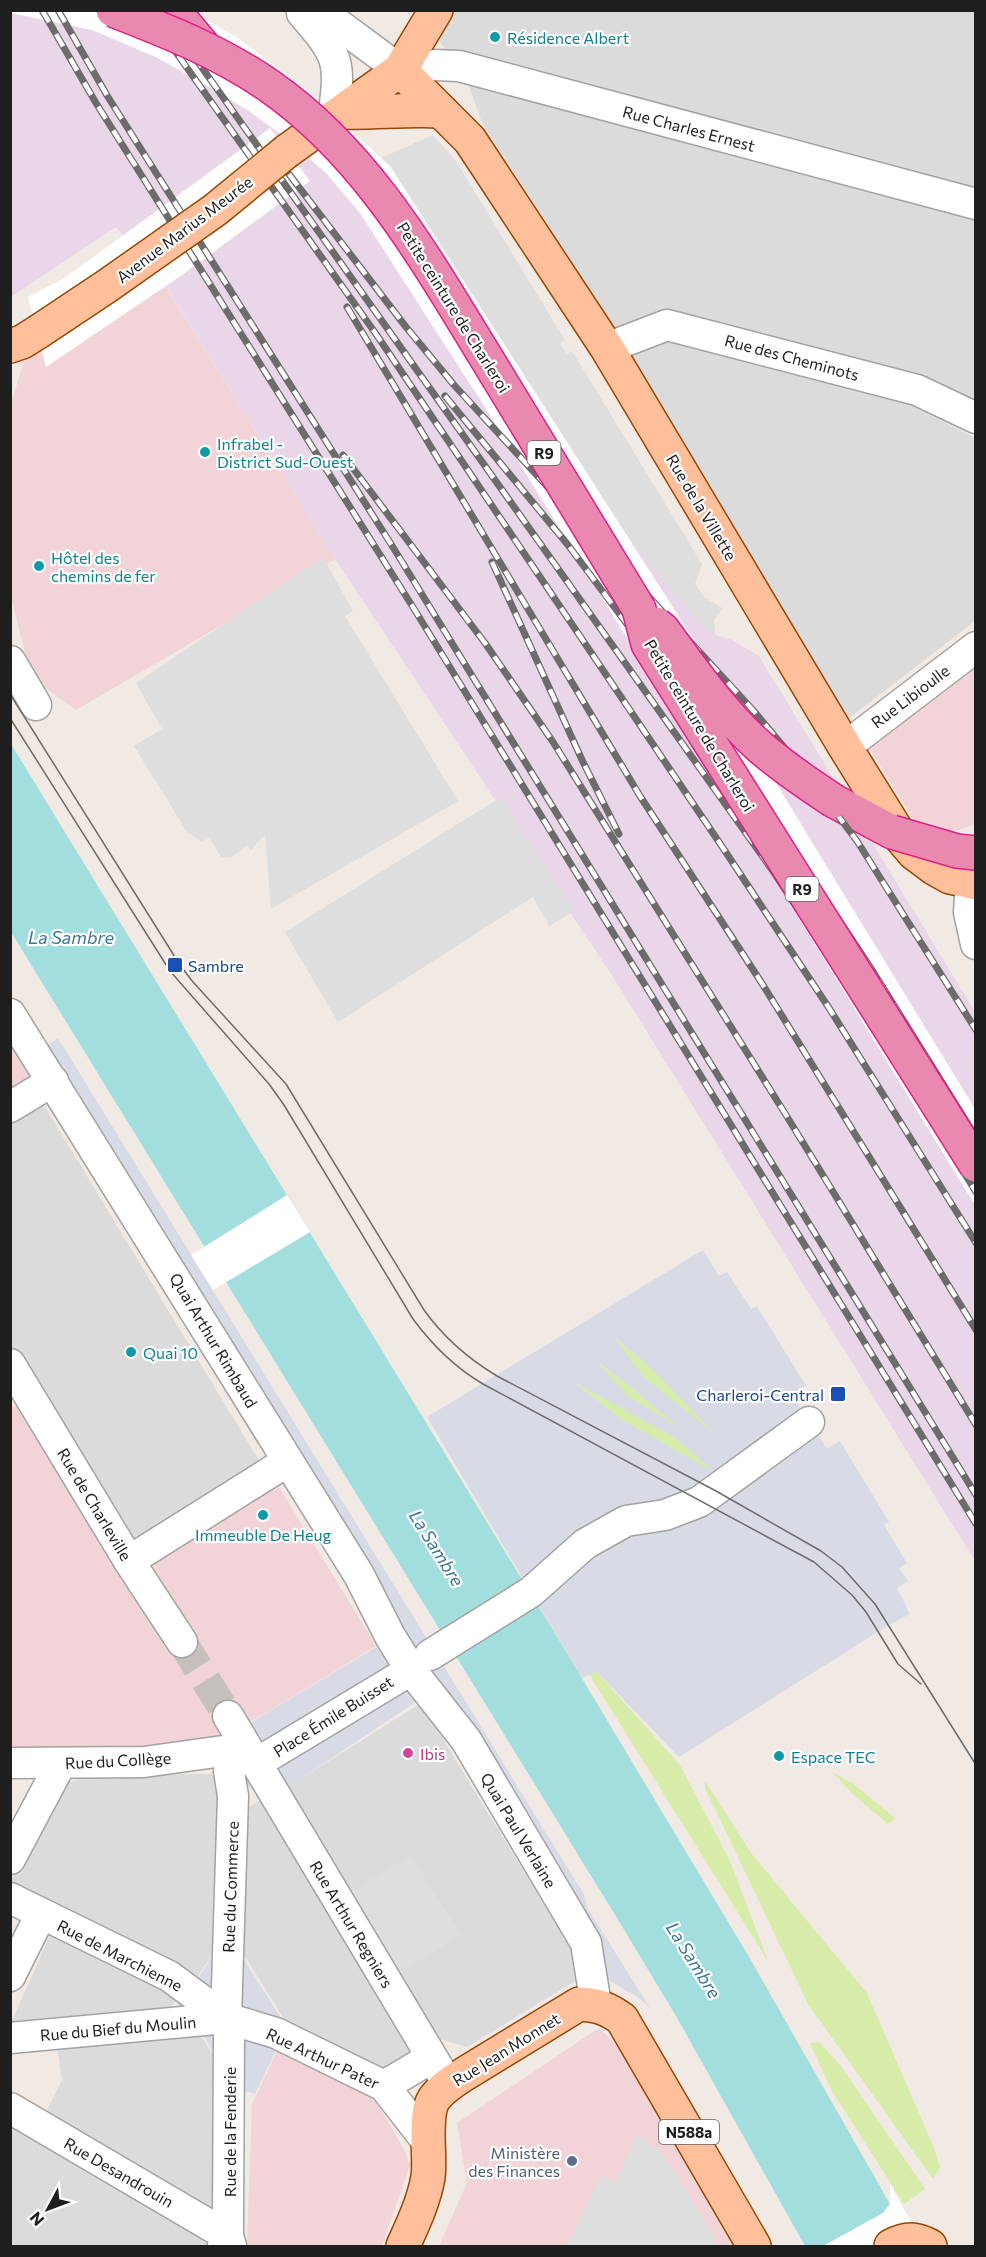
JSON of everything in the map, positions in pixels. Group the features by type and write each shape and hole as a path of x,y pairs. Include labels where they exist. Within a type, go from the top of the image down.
{"highway":[{"name":"Petite ceinture de Charleroi","path":"112,10 164,29 205,48 269,86 339,146 370,179 432,270 639,609 648,644 975,1164"},
{"path":"166,10 180,18 205,48"},
{"path":"639,609 663,630 715,700 737,725 796,776 834,801 892,832 957,851 974,873"}],"main road":[{"name":"Avenue Marius Meurée","path":"20,344 215,210 287,151 400,70 436,10"},
{"name":"Rue de la Villette","path":"400,70 470,140 607,348 844,747 902,839 914,853 950,877 974,873"},
{"path":"338,115 418,110 441,111"},
{"name":"Rue Jean Monnet","path":"404,2247 418,2212 428,2177 429,2119 440,2071 579,2004 609,2012"},
{"name":"Quai Paul Verlaine","path":"609,2012 754,2247"}],"street":[{"path":"300,10 326,40 337,62 338,115"},
{"path":"319,10 400,70"},
{"name":"Rue Charles Ernest","path":"400,70 434,65 459,66 975,204"},
{"name":"Rue des Cheminots","path":"607,348 667,325 917,390 975,418"},
{"name":"Rue Libioulle","path":"844,747 975,647"},
{"path":"10,661 36,705"},
{"path":"974,873 969,912 975,944"},
{"name":"Quai Arthur Rimbaud","path":"10,1014 359,1575 390,1636 420,1662"},
{"path":"10,1107 53,1081"},
{"name":"Rue de Charleville","path":"10,1364 18,1393 182,1642"},
{"name":"Place Émile Buisset","path":"246,1761 420,1662 531,1592 585,1544 626,1521 665,1515 699,1502 809,1422"},
{"path":"129,1561 288,1461"},
{"name":"Quai Paul Verlaine","path":"420,1662 586,1943 609,2012"},
{"path":"228,1716 246,1761"},
{"name":"Rue du Collège","path":"10,1763 144,1761 223,1750 246,1761"},
{"name":"Rue du Commerce","path":"226,2018 233,1796 229,1771 246,1761"},
{"name":"Rue Arthur Regniers","path":"246,1761 440,2071"},
{"path":"10,1859 61,1763"},
{"name":"Rue de Marchienne","path":"10,1898 169,1976 226,2018"},
{"path":"10,1976 41,1914"},
{"name":"Rue du Bief du Moulin","path":"10,2038 226,2018"},
{"name":"Rue Arthur Pater","path":"226,2018 276,2033 384,2086 429,2144"},
{"name":"Rue de la Fenderie","path":"226,2018 229,2045 227,2243"},
{"path":"384,2086 440,2071"},
{"name":"Rue Desandrouin","path":"10,2108 227,2243"}],"shaded area":[{"path":"449,10 975,11 975,204 459,66 435,36"},
{"path":"11,11 196,11 356,174 604,510 706,629 715,635 732,640 759,656 975,1012 975,1561 613,977 335,559 166,286 116,227 11,297"},
{"path":"467,80 975,209 975,418 667,325 607,348 545,220 482,123"},
{"path":"433,135 456,161 565,340 560,343 567,354 572,351 702,564 695,584 704,597 722,608 714,620 715,635 706,630 604,510 381,158"},
{"path":"166,287 335,559 76,710 31,677 11,596 10,407 25,358"},
{"path":"670,335 891,395 975,438 975,621 843,723 626,360"},
{"path":"323,557 353,611 345,616 458,801 271,909 265,834 251,850 247,845 232,857 221,857 209,838 202,842 187,832 134,746 162,729 136,683"},
{"path":"975,665 975,824 927,841 868,746"},
{"path":"501,797 574,911 549,926 533,897 338,1022 285,932"},
{"path":"58,1038 583,1893 588,1909 650,2008 639,1998 608,1980 594,1975 434,1707 419,1700 276,1795 255,1791 223,1767 237,1731 383,1643 30,1056"},
{"path":"10,1044 33,1081 10,1094"},
{"path":"42,1102 260,1462 135,1544 11,1345 11,1121"},
{"path":"703,1250 719,1276 727,1272 751,1309 757,1306 806,1386 792,1395 827,1449 840,1441 889,1522 884,1525 907,1563 899,1568 908,1581 897,1588 910,1614 679,1757 597,1672 582,1678 427,1417","holes":["614,1337 650,1367 715,1434 644,1377","597,1362 678,1427 629,1397","573,1381 677,1439 714,1472 621,1419"]},
{"path":"19,1404 129,1578 279,1487 376,1646 261,1716 222,1736 217,1749 11,1753 10,1408"},
{"path":"421,1703 577,1959 578,1979 467,2047 433,2037 286,1792 289,1786"},
{"path":"219,1774 216,1948 198,1976 11,1890 11,1881 61,1784 99,1775"},
{"path":"261,1799 414,2050 384,2068 284,2019 241,1950 235,1816"},
{"path":"411,1855 461,1935 400,1973 350,1893"},
{"path":"51,1933 178,1998 164,2017 11,2023"},
{"path":"229,1936 282,2020 278,2046 255,2094 230,2087 203,2034 176,2023 179,1996 172,1964 199,1977 217,1948"},
{"path":"599,2028 628,2056 738,2246 439,2246 467,2183 457,2123"},
{"path":"200,2034 217,2061 221,2201 205,2211 44,2116 62,2080 57,2045"},
{"path":"279,2047 371,2093 405,2151 410,2165 382,2246 247,2246 252,2104"},
{"path":"10,2118 212,2239 209,2246 11,2246"},
{"path":"637,2135 658,2149 674,2170 720,2246 567,2246 601,2175 615,2182"}],"green space":[{"path":"611,1335 650,1367 719,1438 644,1377"},
{"path":"592,1359 632,1388 683,1431 629,1397"},
{"path":"569,1377 677,1439 718,1475 621,1419"},
{"path":"596,1671 680,1765 730,1861 768,1961 589,1674"},
{"path":"832,1772 852,1783 895,1818 888,1824 856,1797"},
{"path":"705,1781 751,1853 867,1993 934,2148 940,2167 933,2179 808,2004 705,1788"},
{"path":"819,2042 841,2066 925,2189 904,2204 832,2091 810,2043"}],"water":[{"name":"La Sambre","path":"11,744 559,1640 749,1957 914,2246 805,2246 676,2016 617,1918 11,932"}],"pier":[{"path":"11,10 191,11 238,38 307,90 390,166 690,634 757,722 818,773 874,808 923,828 975,834 975,876 892,848 850,829 774,780 975,1109 975,1205 488,412 360,213 326,173 282,135 249,111 207,86 156,57 92,30 11,13"},
{"path":"270,128 310,181 182,275 46,367 28,297 66,277"},
{"path":"287,1195 310,1232 213,1290 191,1255"},
{"path":"890,2184 924,2246 823,2246 883,2213 890,2204"}],"tunnel":[{"path":"182,1642 228,1716"}],"tram line":[{"path":"10,694 180,965 286,1084 424,1310 440,1330 466,1355 497,1376 716,1491 821,1551 842,1567 875,1604 976,1765"},
{"path":"10,718 170,971 269,1084 284,1105 413,1319 436,1347 453,1363 483,1384 814,1562 852,1595 866,1612 898,1664 921,1684"}],"railway":[{"path":"42,10 96,103 416,612 976,1524"},
{"path":"58,10 108,97 391,544 976,1495"},
{"path":"146,10 376,334 721,845 829,1008 976,1243"},
{"path":"161,10 775,874 852,992 976,1192"},
{"path":"272,152 406,327 454,385 752,709 809,777 857,841 976,1030"},
{"path":"347,307 640,796 763,985 976,1330"},
{"path":"445,396 568,545 768,813 872,970 976,1137"},
{"path":"343,455 485,643 553,742 976,1425"},
{"path":"492,562 583,762 619,834"}],"place":[{"name":"Résidence Albert","path":"495,37"},
{"name":"Infrabel - District Sud-Ouest","path":"205,452"},
{"name":"Hôtel des chemins de fer","path":"39,566"},
{"name":"Sambre","path":"175,965"},
{"name":"Quai 10","path":"131,1352"},
{"name":"Charleroi-Central","path":"838,1394"},
{"name":"Immeuble De Heug","path":"263,1515"},
{"name":"Ibis","path":"408,1753"},
{"name":"Espace TEC","path":"779,1756"},
{"name":"Ministère des Finances","path":"572,2161"}]}
